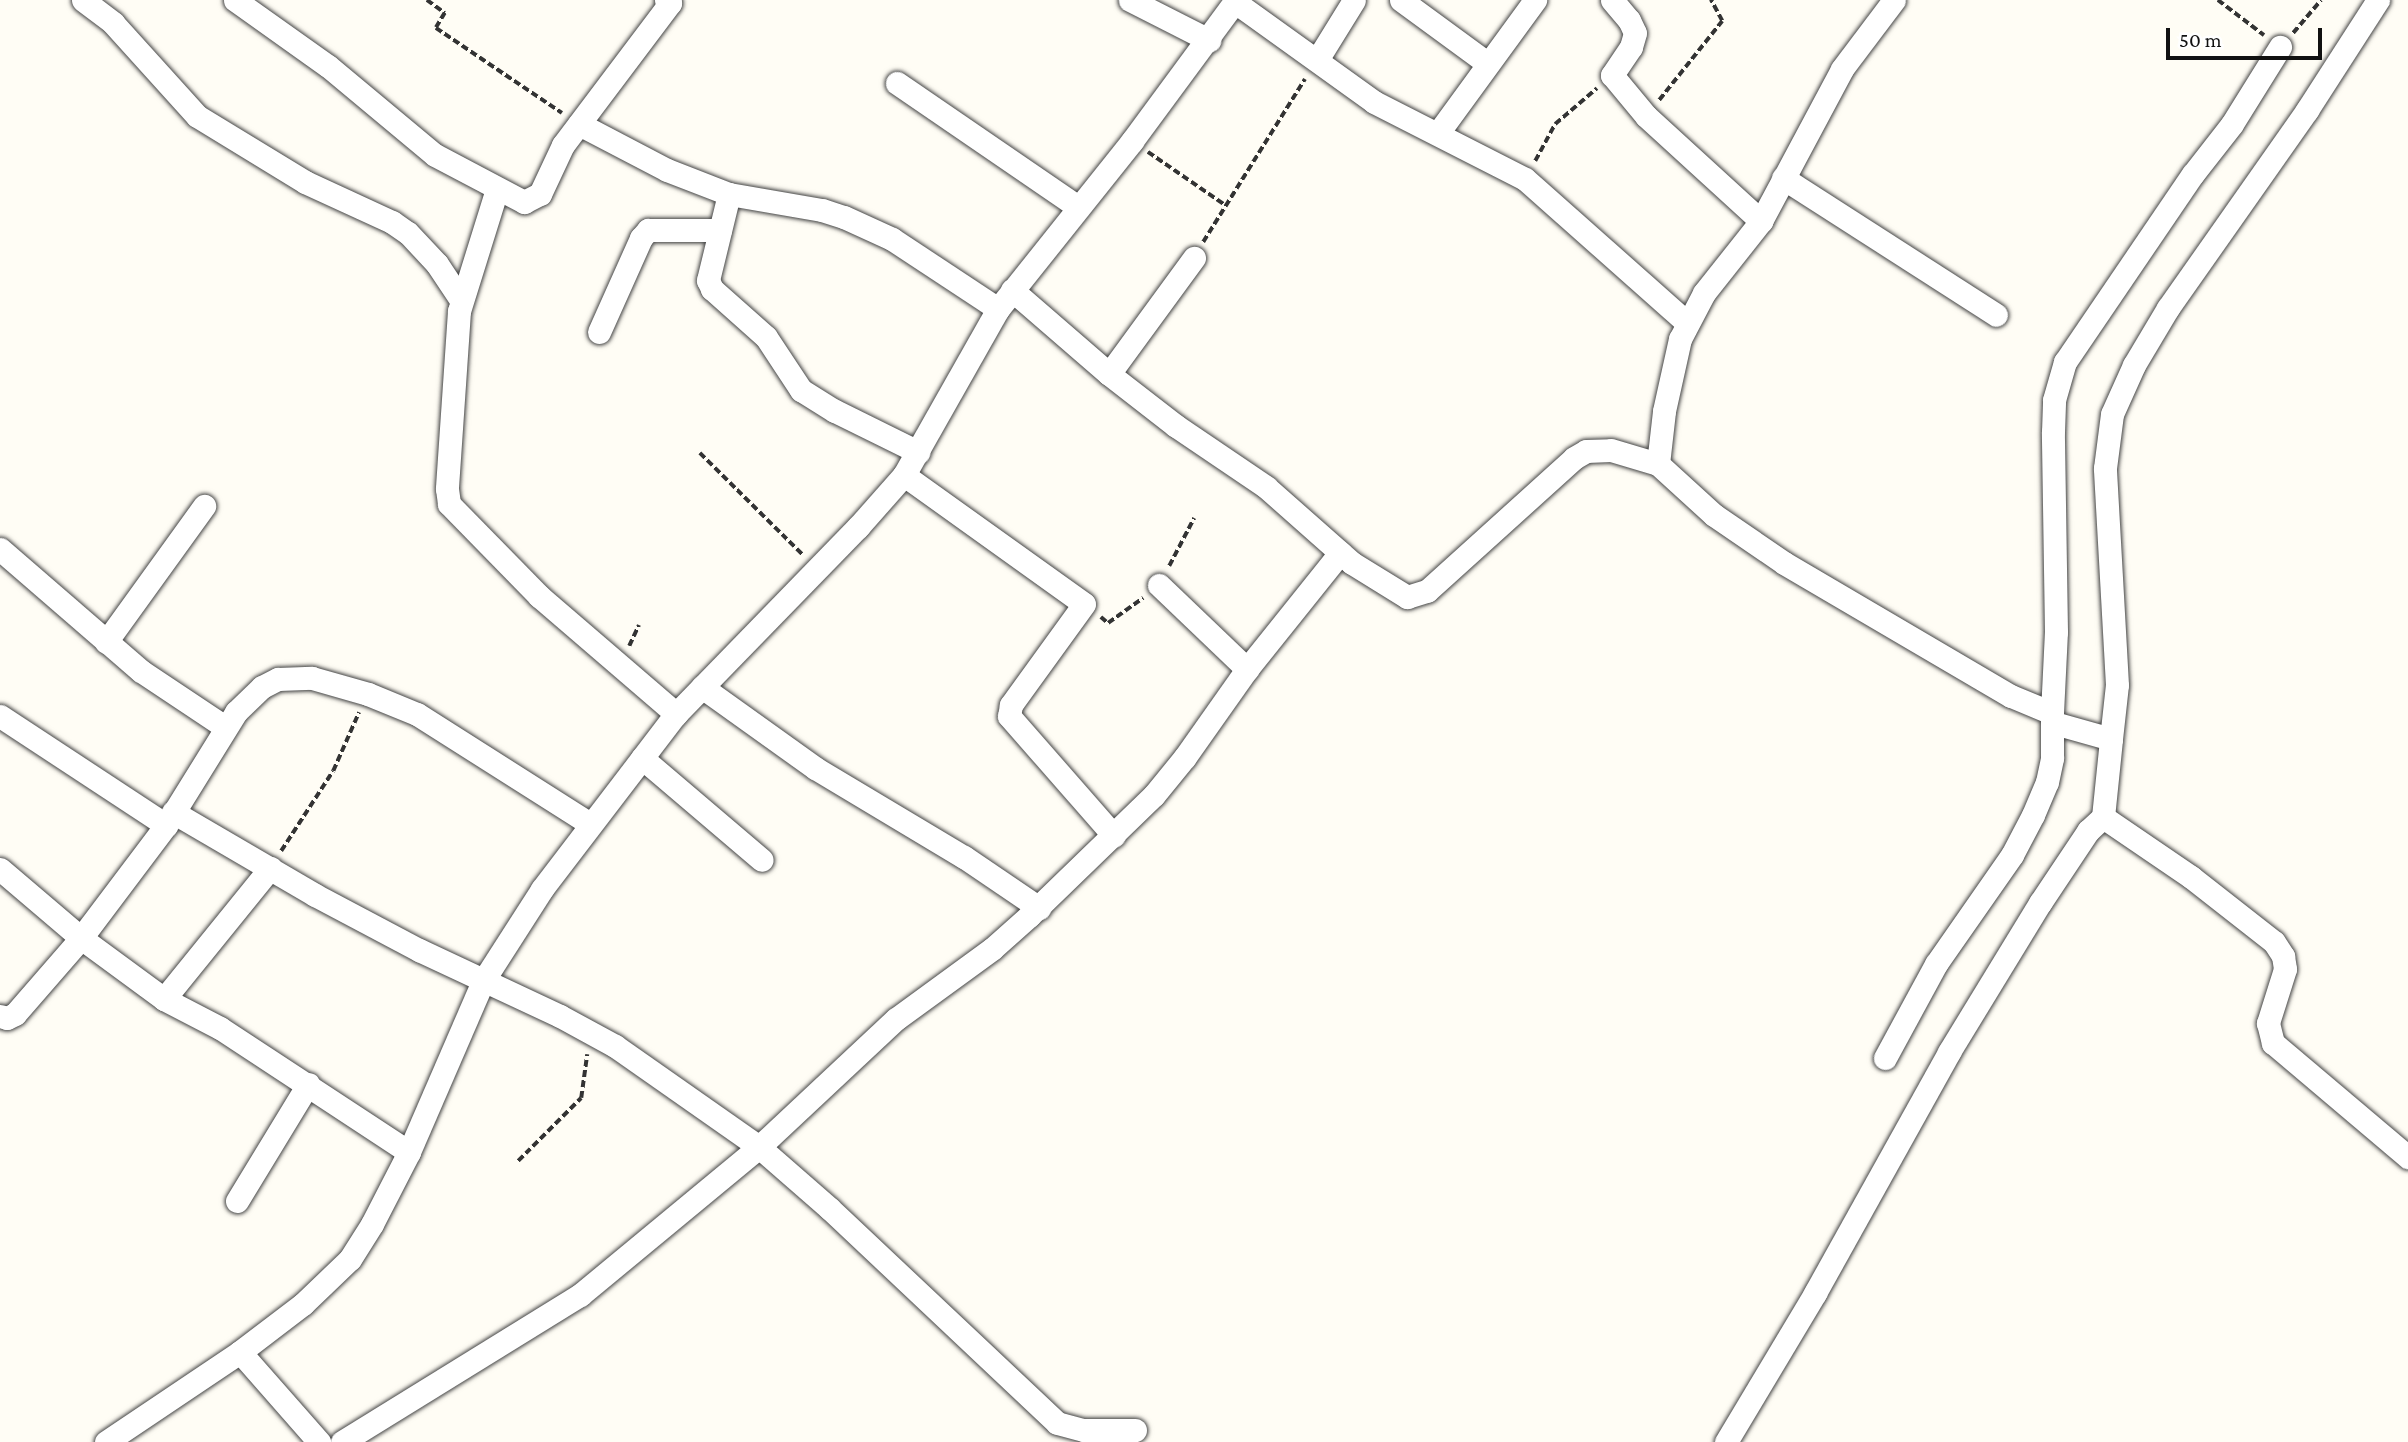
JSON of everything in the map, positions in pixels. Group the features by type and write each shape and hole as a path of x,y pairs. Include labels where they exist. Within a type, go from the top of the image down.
{"street":[{"path":"83,0 113,23 197,116 305,183 392,222 408,233 437,264 461,300"},
{"path":"235,0 328,66 435,155 524,202 535,199 563,145 669,1"},
{"path":"1130,0 1209,40"},
{"path":"1317,60 1354,0"},
{"path":"1401,0 1487,63"},
{"path":"1438,133 1535,0"},
{"path":"1612,0 1629,20 1635,33 1631,47 1612,75 1646,116 1760,220"},
{"path":"1726,1442 1815,1293 1949,1052 2039,903 2077,846 2103,817 2117,685 2105,468 2112,414 2134,365 2168,308 2308,110 2378,0"},
{"path":"106,1442 240,1352 303,1304 350,1259 367,1233 409,1152 483,981 542,889 676,714 904,475 998,309 1132,141 1236,1 1381,106 1525,179 1687,323"},
{"path":"1658,464 1670,373 1687,323 1704,293 1760,220 1842,69 1886,3"},
{"path":"1885,1058 1936,964 2012,855 2047,782 2053,718 2056,632 2054,400 2065,362 2139,258 2193,174 2232,124 2280,47"},
{"path":"897,83 1078,207"},
{"path":"579,124 667,170 729,194 844,217 892,239 998,309"},
{"path":"1783,178 1996,315"},
{"path":"496,189 461,300 447,489 449,504 539,596 676,714"},
{"path":"729,194 709,285 766,337 796,385 835,411 919,452"},
{"path":"598,332 641,238 648,229 720,230"},
{"path":"1109,374 1194,258"},
{"path":"1013,290 1109,374 1167,420 1266,487 1340,553 1393,591 1407,597 1418,595 1447,575 1574,458 1586,452 1611,450 1658,464 1688,494 1748,541 1971,673 2053,718 2111,739"},
{"path":"904,475 1084,604 1011,705 1009,716 1114,835"},
{"path":"106,642 204,506"},
{"path":"0,549 141,671 225,727"},
{"path":"342,1442 580,1295 759,1147 896,1019 992,949 1039,908 1114,835 1185,757 1247,669 1340,553"},
{"path":"1159,585 1247,669"},
{"path":"0,1016 7,1018 15,1014 81,938 170,818 225,727 250,696 278,679 313,678 368,694 444,729 590,824"},
{"path":"702,687 815,768 964,857 1039,908"},
{"path":"0,716 170,818 483,981 591,1031 759,1147 829,1208 1056,1423 1084,1430 1135,1430"},
{"path":"642,758 762,860"},
{"path":"2103,817 2191,877 2274,942 2283,956 2285,969 2268,1023 2273,1043 2408,1157"},
{"path":"164,999 270,868"},
{"path":"0,869 81,938 164,999 220,1028 409,1152"},
{"path":"237,1201 308,1084"},
{"path":"240,1352 319,1442"}],"path":[{"path":"427,0 445,13 436,28 579,124"},
{"path":"1646,116 1722,21 1712,0"},
{"path":"2218,0 2280,47 2321,0"},
{"path":"1194,258 1317,60"},
{"path":"1525,179 1555,124 1612,75"},
{"path":"1132,141 1225,205"},
{"path":"700,453 817,569"},
{"path":"1084,604 1108,623 1159,585 1194,518"},
{"path":"270,868 333,771 368,694"},
{"path":"518,1161 580,1098 591,1031"}]}
